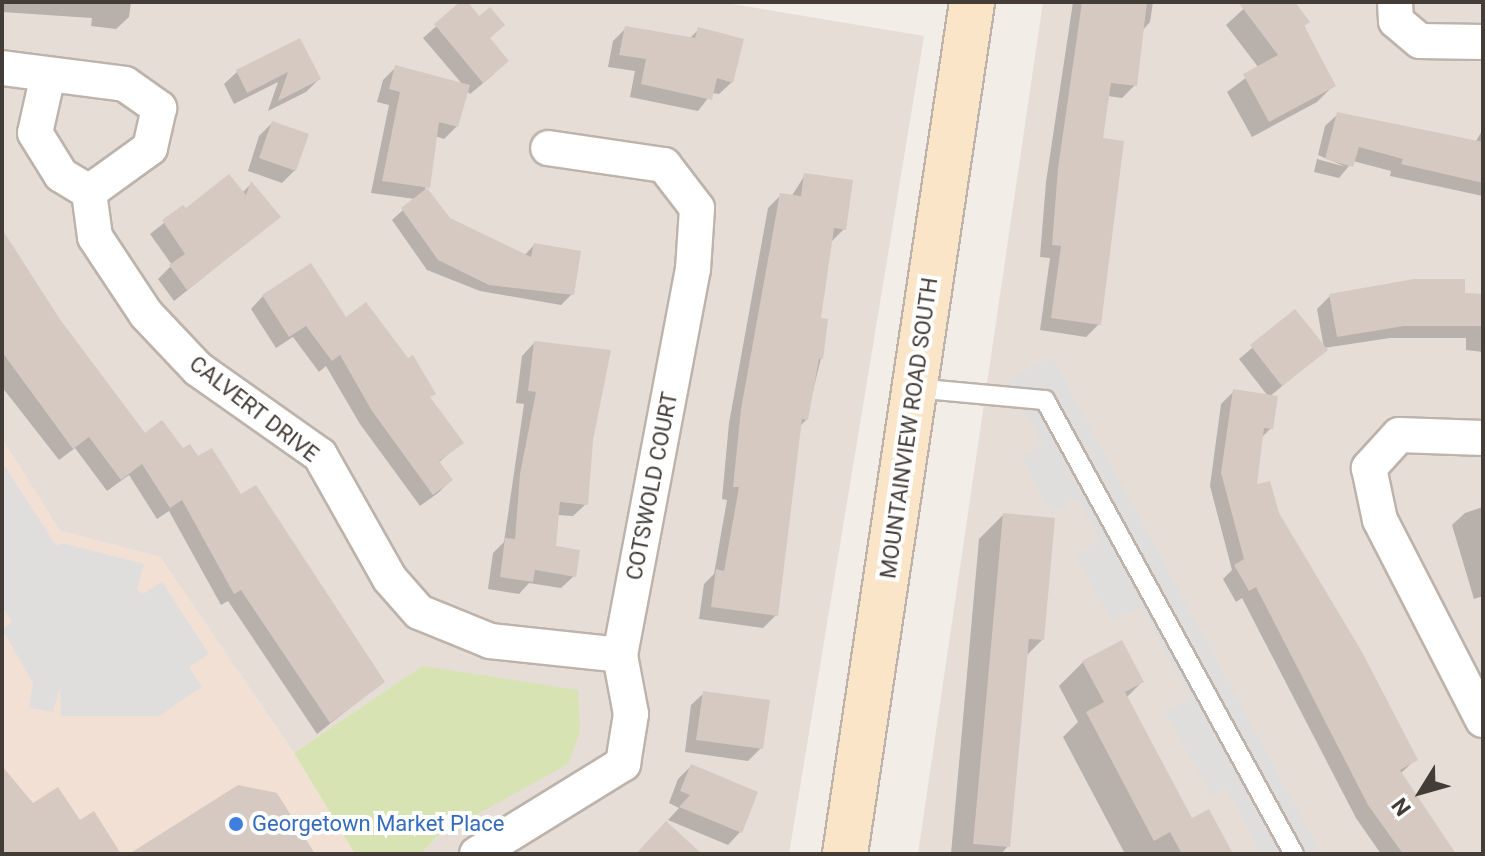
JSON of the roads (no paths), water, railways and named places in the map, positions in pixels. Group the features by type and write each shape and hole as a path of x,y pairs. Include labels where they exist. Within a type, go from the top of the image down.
{"main road":[{"name":"MOUNTAINVIEW ROAD SOUTH","path":"845,854 972,2"}],"street":[{"path":"1395,2 1396,21 1420,41 1483,42"},
{"path":"2,68 125,84 159,108 150,148 89,192 61,175 35,133 48,75"},
{"name":"COTSWOLD COURT","path":"477,854 623,764 631,714 620,655 693,269 697,208 664,165 548,148"},
{"name":"CALVERT DRIVE","path":"89,192 95,237 146,314 198,369 320,455 390,579 419,612 490,641 620,655"},
{"path":"1483,438 1399,435 1369,468 1380,520 1483,720"}],"lane":[{"path":"915,388 1045,400 1294,854"}],"place":[{"name":"Georgetown Market Place","path":"236,824"}]}
